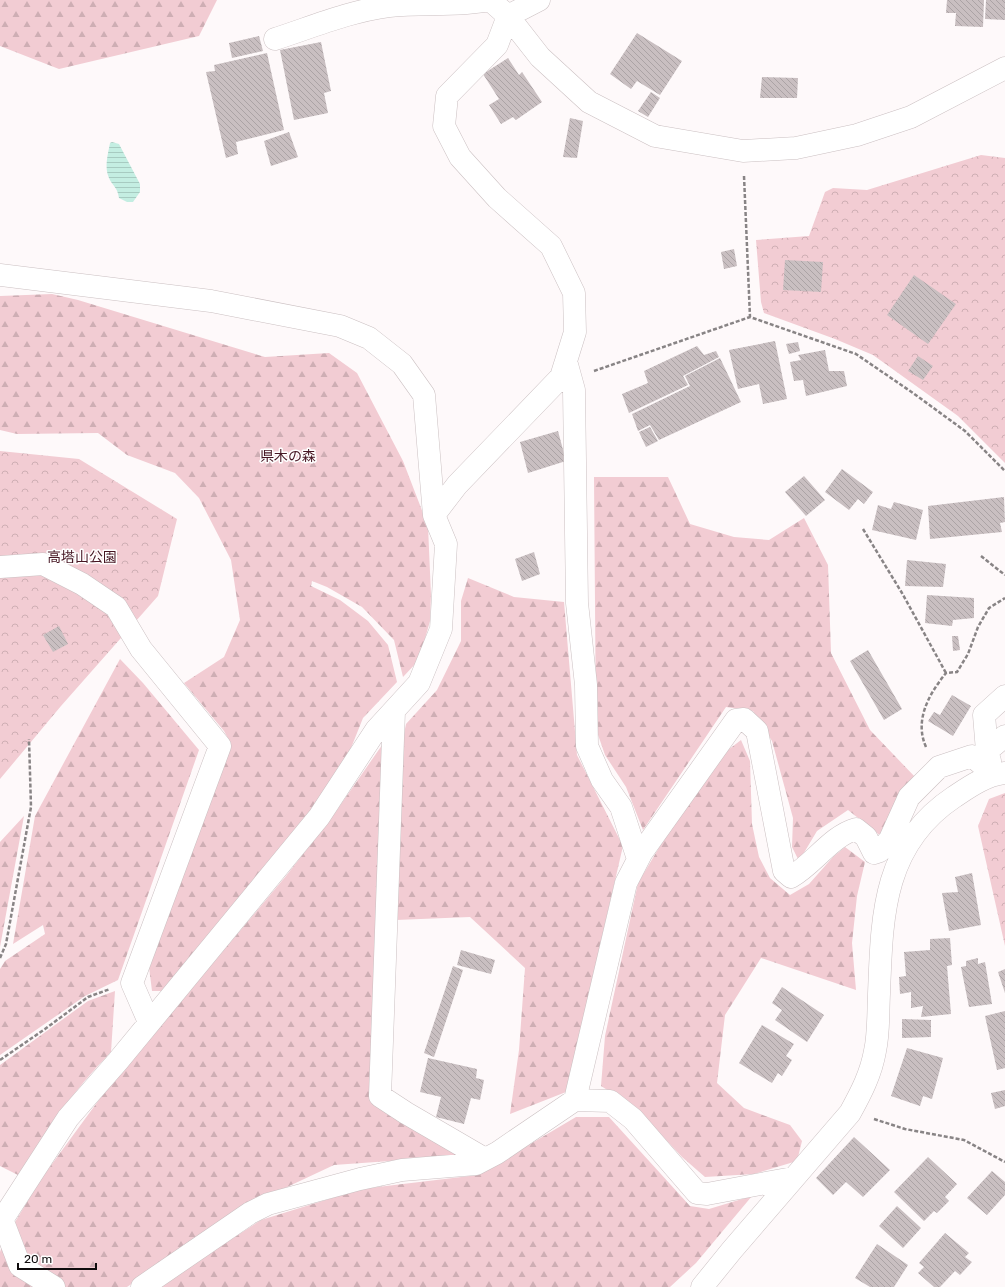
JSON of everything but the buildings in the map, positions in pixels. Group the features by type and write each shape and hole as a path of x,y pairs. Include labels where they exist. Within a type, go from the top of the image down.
{"street":[{"path":"275,38 358,12 389,6 470,4 490,0 508,16 540,58 589,102 655,136 743,151 796,148 858,134 911,117 1005,68"},
{"path":"539,0 508,16 497,45 447,96 444,126 460,158 497,198 550,246 574,293 576,332 569,370 574,390 577,604 586,686 587,746 602,780 621,807 638,859"},
{"path":"0,275 211,301 340,326 369,338 402,364 424,395 434,514 446,544 440,629 419,683 376,730 318,817 68,1118 1,1221 20,1266 54,1287"},
{"path":"434,514 457,485 569,370"},
{"path":"0,567 43,564 82,584 116,607 141,649 220,746 132,983 149,1022"},
{"path":"999,774 987,751 984,715 1005,696"},
{"path":"394,711 380,1096 484,1159"},
{"path":"575,1100 626,883 638,859 736,720 744,719 757,731 784,871 792,877 801,871 845,832 856,829 866,837 874,853 880,852 890,839 909,798 939,767 972,756 999,774"},
{"path":"987,751 1005,736"},
{"path":"702,1287 792,1178 850,1113 869,1075 878,1035 881,944 885,898 898,862 916,832 939,807 999,774"},
{"path":"142,1287 250,1213 268,1204 360,1178 402,1170 476,1164 497,1153 575,1100 610,1101 627,1114 697,1193 707,1194 792,1178"}],"path":[{"path":"743,151 750,318"},
{"path":"569,370 750,318 856,354 965,432 1005,471"},
{"path":"863,529 902,592 946,673"},
{"path":"982,556 1005,576"},
{"path":"936,769 921,736 922,716 929,696 946,673 957,672 968,654 978,627 989,608 1005,598"},
{"path":"0,958 6,944 31,807 28,739"},
{"path":"0,1060 88,997 114,987"},
{"path":"850,1113 906,1129 964,1140 1005,1162"}],"green space":[{"path":"0,0 217,0 199,36 59,69 0,46"},
{"path":"981,155 1005,158 1005,463 958,416 873,355 835,339 764,313 761,302 756,240 809,236 825,192 833,188 867,190"},
{"name":"県木の森","path":"52,294 78,300 265,357 329,353 357,373 403,461 428,526 431,595 430,621 419,660 403,677 394,640 362,607 327,587 312,581 311,586 340,600 368,621 388,645 397,682 363,718 347,758 301,826 165,991 152,991 149,967 231,744 224,731 184,683 224,657 240,620 231,560 199,498 175,473 127,455 98,433 17,434 0,430 0,296"},
{"name":"高塔山公園","path":"0,451 79,459 177,519 158,596 61,706 0,779"},
{"path":"594,477 668,477 690,524 734,537 769,540 804,518 828,565 831,653 870,730 916,778 882,837 848,810 817,831 799,861 792,847 793,818 772,741 753,711 726,707 643,830 626,787 605,755 596,729"},
{"path":"468,578 514,597 564,602 577,755 623,846 566,1092 510,1114 519,1050 525,968 470,917 396,920 401,748 406,724 437,690 461,641 461,601"},
{"path":"120,659 143,683 199,750 118,980 85,996 0,1055 0,969 5,961 45,934 43,925 13,944 35,816"},
{"path":"387,738 371,1099 460,1156 334,1165 242,1208 127,1287 64,1287 24,1261 9,1232 41,1179 104,1093 286,876 332,817"},
{"path":"741,740 750,761 752,824 759,857 770,878 790,895 809,884 833,857 845,847 865,862 857,896 852,943 856,990 761,958 725,1015 717,1083 744,1108 790,1125 802,1141 797,1161 754,1174 705,1177 682,1157 636,1108 601,1086 605,1036 638,883 663,841 728,750"},
{"path":"1005,793 1005,946 978,826 989,799"},
{"path":"24,816 0,947 0,842"},
{"path":"115,991 111,1052 73,1096 18,1175 0,1166 0,1065 88,1001"},
{"path":"576,1117 609,1117 690,1206 709,1209 752,1196 696,1263 670,1287 158,1287 261,1220 361,1189 478,1175"},
{"path":"2,1246 36,1287 0,1287 0,1252"}],"shaded area":[{"path":"112,142 119,144 140,184 140,192 133,202 127,202 119,198 116,189 110,181 107,156 110,143"}]}
